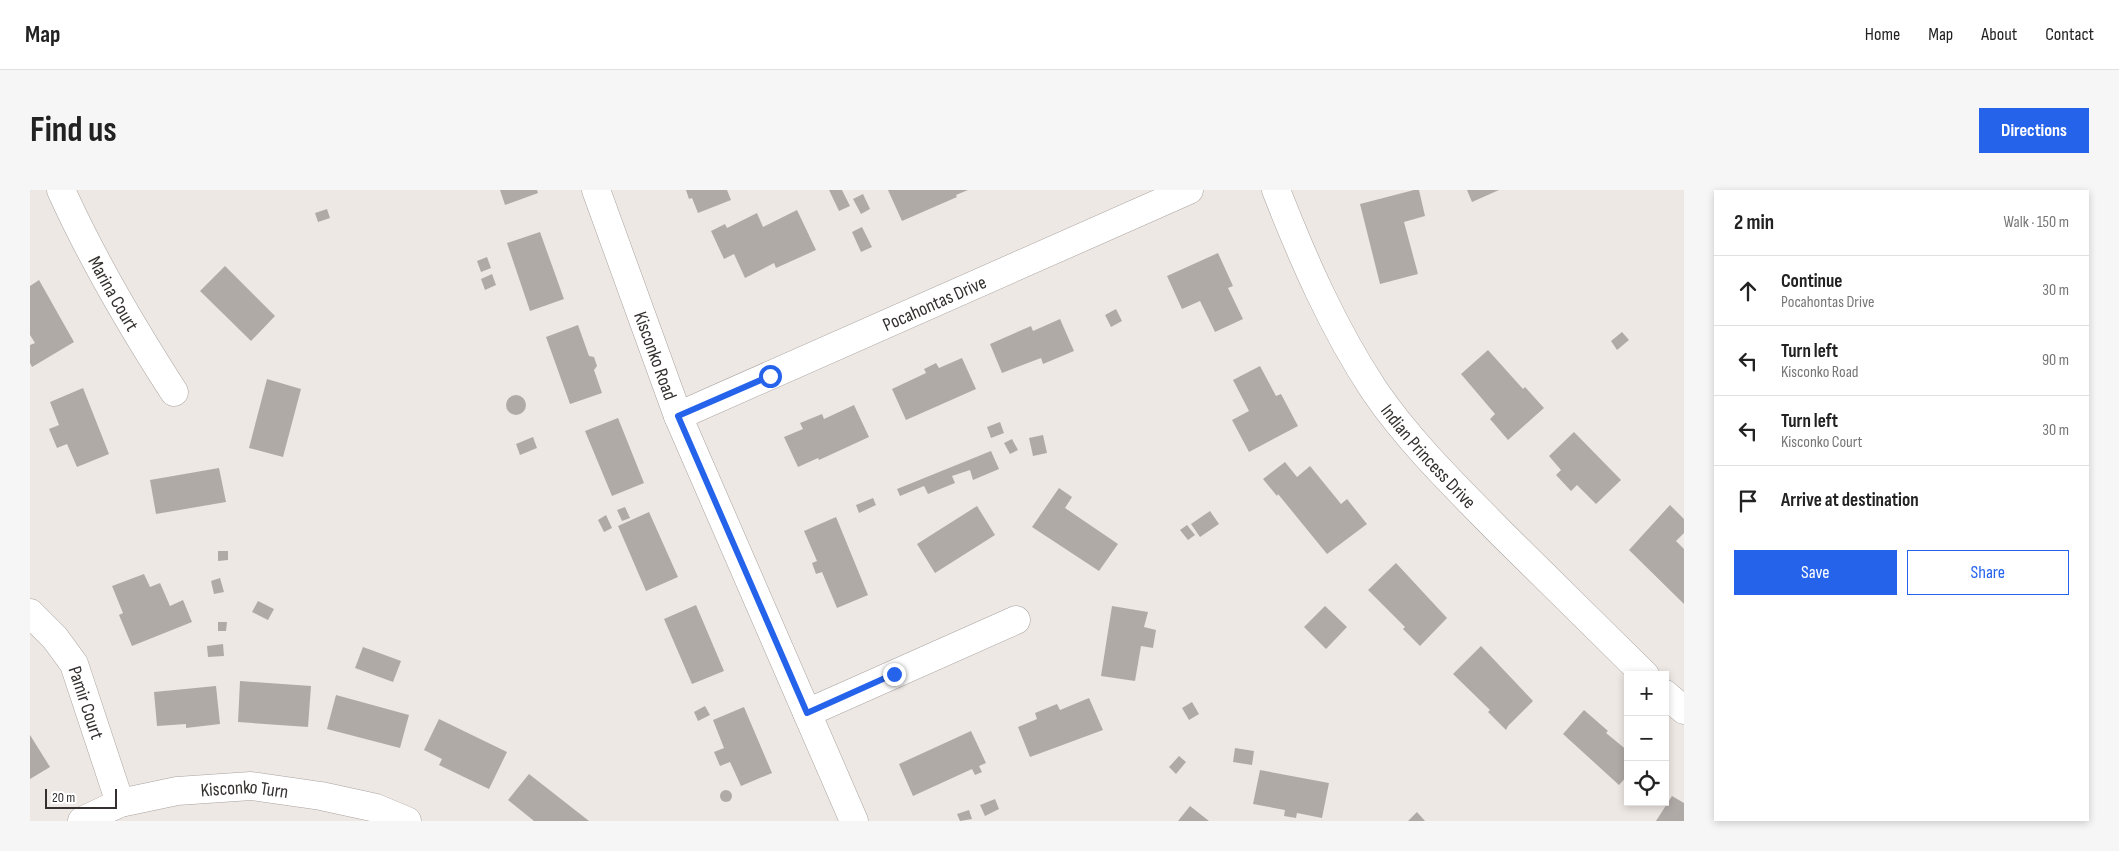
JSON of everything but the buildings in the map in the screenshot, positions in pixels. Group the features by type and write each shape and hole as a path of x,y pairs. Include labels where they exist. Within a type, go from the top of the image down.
{"street":[{"name":"Marina Court","path":"61,190 89,251 127,319 174,392"},
{"name":"Kisconko Road","path":"596,190 678,416 854,821"},
{"name":"Pocahontas Drive","path":"678,416 1189,190"},
{"name":"Indian Princess Drive","path":"1276,190 1309,271 1349,349 1375,391 1412,440 1453,484 1641,671"},
{"name":"Pamir Court","path":"30,614 55,638 74,664 120,803"},
{"path":"807,713 1016,620"},
{"path":"1669,697 1684,710"},
{"name":"Kisconko Turn","path":"82,821 120,803 177,792 251,786 321,796 376,808 407,821"}],"route":[{"path":"770,376 678,416 807,713 894,674"}]}
